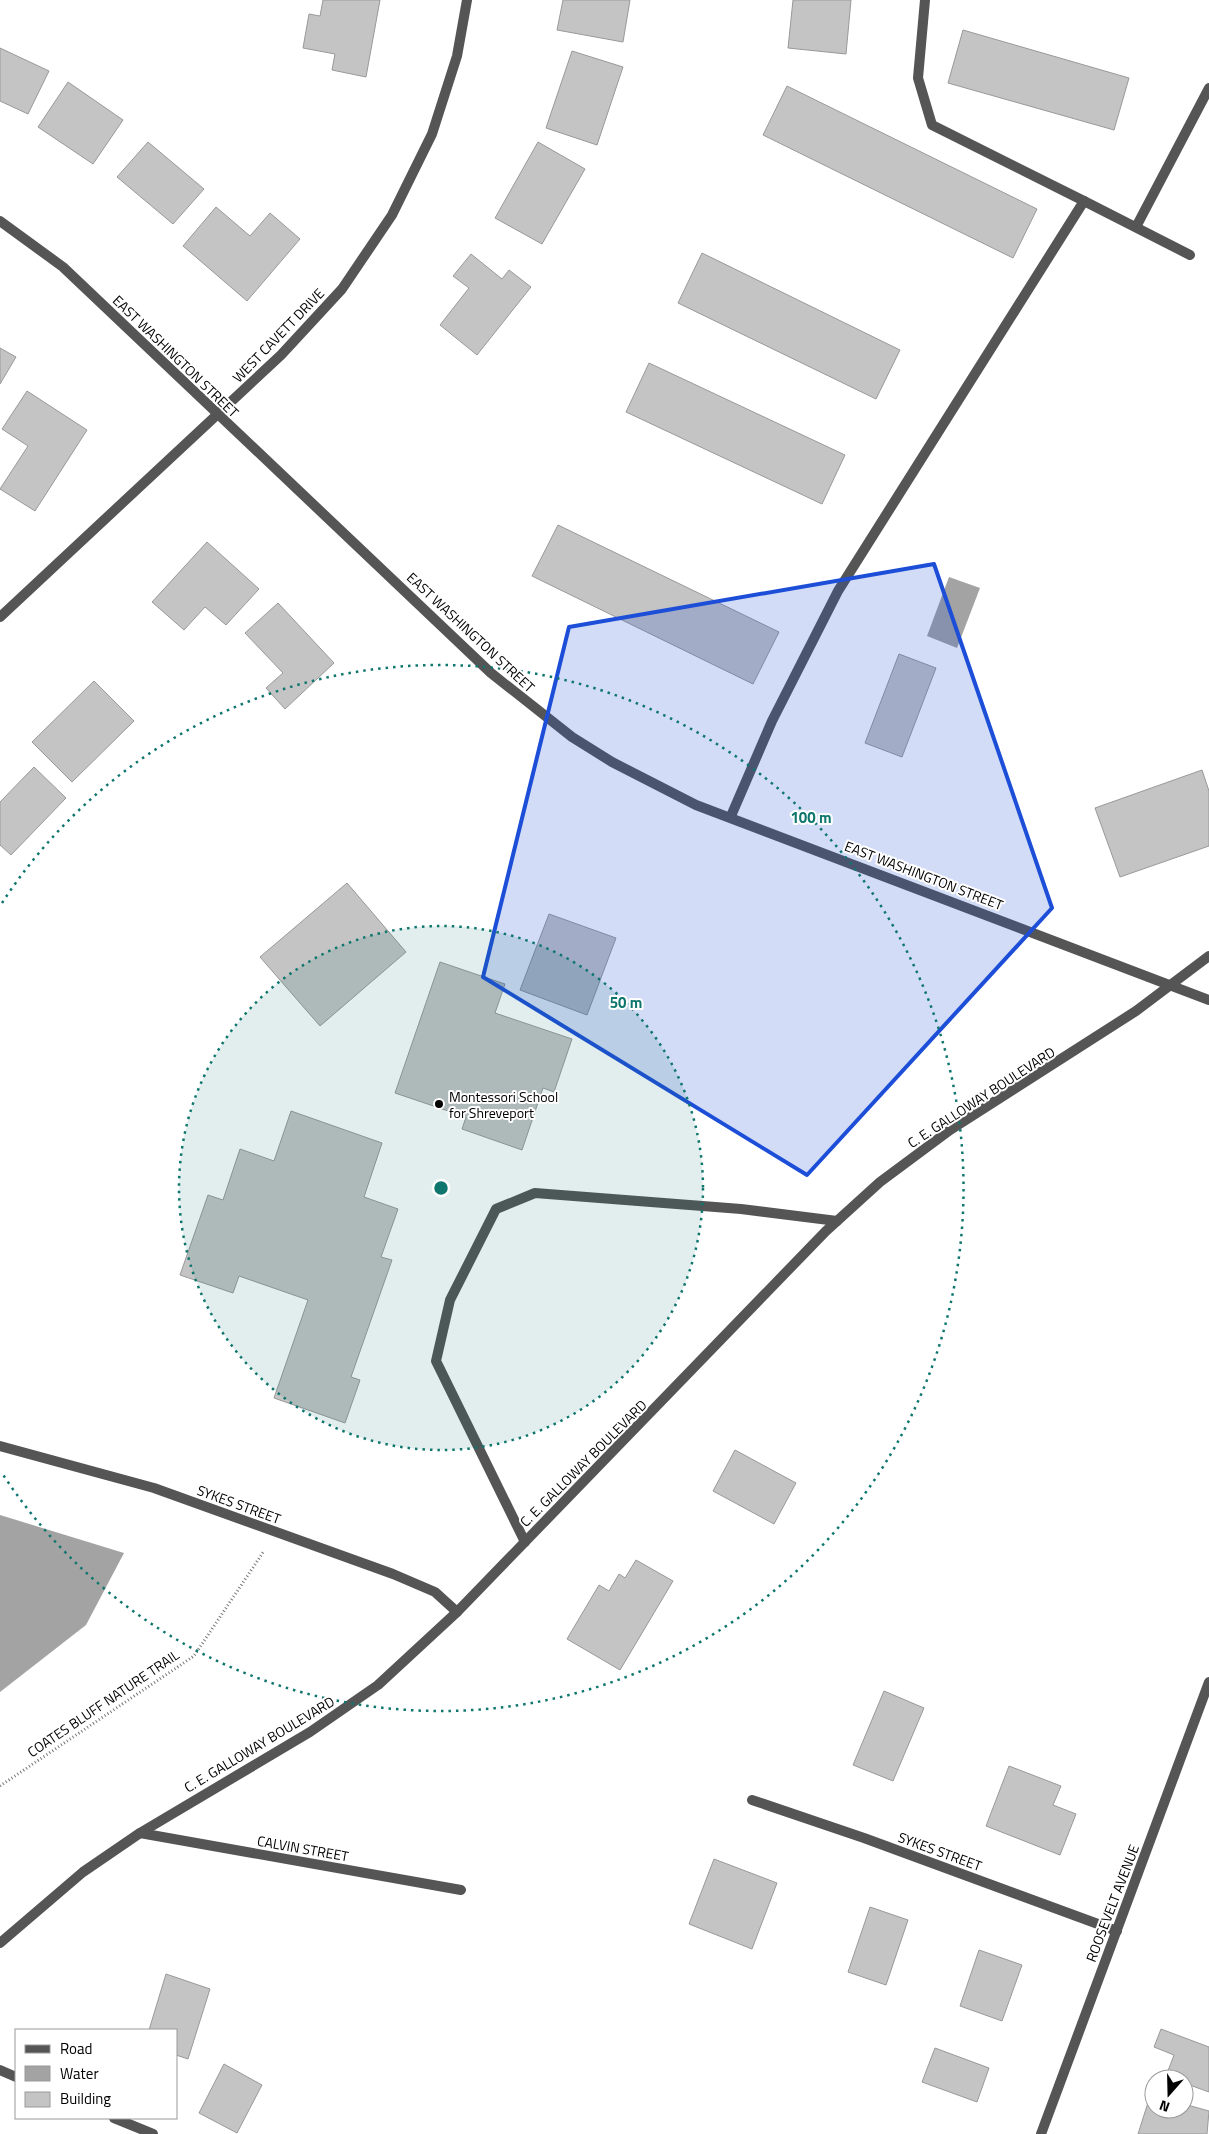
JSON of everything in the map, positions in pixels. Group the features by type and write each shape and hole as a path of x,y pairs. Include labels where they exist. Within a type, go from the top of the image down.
{"street":[{"name":"WEST CAVETT DRIVE","path":"0,616 281,355 342,289 392,215 432,134 458,56 468,0"},
{"path":"926,0 918,78 932,125 1190,255"},
{"path":"1136,227 1209,88"},
{"path":"731,816 772,722 838,591 1084,201"},
{"name":"EAST WASHINGTON STREET","path":"0,221 63,267 386,572 490,673 542,716 612,762 696,805 731,816 1209,1000"},
{"name":"C. E. GALLOWAY BOULEVARD","path":"0,1943 83,1872 140,1833 310,1732 378,1685 457,1612 837,1221 880,1182 950,1130 1050,1068 1172,985 1209,956"},
{"path":"525,1542 436,1361 450,1300 496,1209 535,1193 741,1210 837,1221"},
{"name":"SYKES STREET","path":"0,1446 154,1488 393,1574 435,1592 457,1612"},
{"name":"ROOSEVELT AVENUE","path":"1041,2134 1209,1682"},
{"name":"SYKES STREET","path":"752,1800 864,1838 1117,1931"},
{"name":"CALVIN STREET","path":"140,1833 461,1890"},
{"path":"0,2070 15,2077"},
{"path":"116,2119 153,2134"}],"path":[{"name":"COATES BLUFF NATURE TRAIL","path":"0,1786 194,1656 277,1532"}],"highlighted area":[{"path":"934,564 1052,908 807,1175 483,977 569,627"}],"water":[{"path":"949,577 980,588 957,648 927,636"},
{"path":"0,1515 124,1553 86,1625 0,1692"}],"building":[{"path":"323,0 380,0 366,77 332,70 335,54 303,48 309,14 320,16"},
{"path":"563,0 630,0 623,42 557,30"},
{"path":"793,0 851,0 846,54 788,48"},
{"path":"963,30 1129,78 1114,130 948,83"},
{"path":"0,48 49,71 28,114 0,101"},
{"path":"572,51 623,67 597,145 546,128"},
{"path":"68,82 123,120 93,164 38,127"},
{"path":"787,86 1037,209 1013,258 763,135"},
{"path":"148,142 204,189 173,224 117,177"},
{"path":"538,142 585,169 542,244 495,218"},
{"path":"216,207 250,236 270,213 300,239 247,301 183,246"},
{"path":"702,253 900,350 876,399 678,303"},
{"path":"471,254 502,279 509,270 531,287 477,355 440,325 469,288 453,276"},
{"path":"0,348 16,357 0,384"},
{"path":"649,363 845,455 822,504 626,412"},
{"path":"27,391 87,430 35,511 0,489 28,446 2,429"},
{"path":"558,525 779,632 753,684 532,576"},
{"path":"207,542 259,589 226,625 205,607 184,630 152,602"},
{"path":"278,603 334,663 285,709 266,688 283,673 245,633"},
{"path":"899,654 936,668 902,757 865,743"},
{"path":"94,681 134,721 72,782 32,742"},
{"path":"34,767 66,798 11,855 0,845 0,802"},
{"path":"1202,770 1209,791 1209,846 1120,877 1095,808"},
{"path":"347,883 406,952 320,1026 260,957"},
{"path":"549,914 616,938 587,1015 520,990"},
{"path":"440,962 505,984 495,1013 572,1039 554,1092 543,1088 522,1150 462,1129 466,1117 395,1093"},
{"path":"291,1111 382,1143 364,1197 398,1209 381,1257 392,1260 351,1377 360,1380 345,1423 274,1398 308,1300 239,1276 233,1293 180,1275 208,1195 223,1200 240,1149 274,1161"},
{"path":"735,1450 796,1483 774,1524 713,1491"},
{"path":"636,1560 673,1581 620,1670 567,1639 599,1585 609,1591 619,1574 625,1578"},
{"path":"884,1691 924,1708 893,1781 853,1765"},
{"path":"1009,1766 1061,1786 1053,1805 1076,1814 1060,1855 986,1826"},
{"path":"714,1859 777,1883 752,1949 689,1924"},
{"path":"870,1907 908,1920 886,1985 848,1972"},
{"path":"979,1950 1022,1965 1002,2021 960,2006"},
{"path":"166,1974 210,1989 188,2059 178,2056 178,2029 149,2029"},
{"path":"1161,2029 1209,2047 1209,2092 1194,2087 1194,2069 1169,2069 1174,2055 1154,2047"},
{"path":"935,2048 989,2068 977,2102 922,2082"},
{"path":"224,2064 262,2085 237,2133 199,2113"},
{"path":"1194,2107 1209,2111 1207,2134 1138,2134 1144,2115 1144,2119 1194,2119"}],"place":[{"name":"Montessori School for Shreveport","path":"439,1104"}]}
